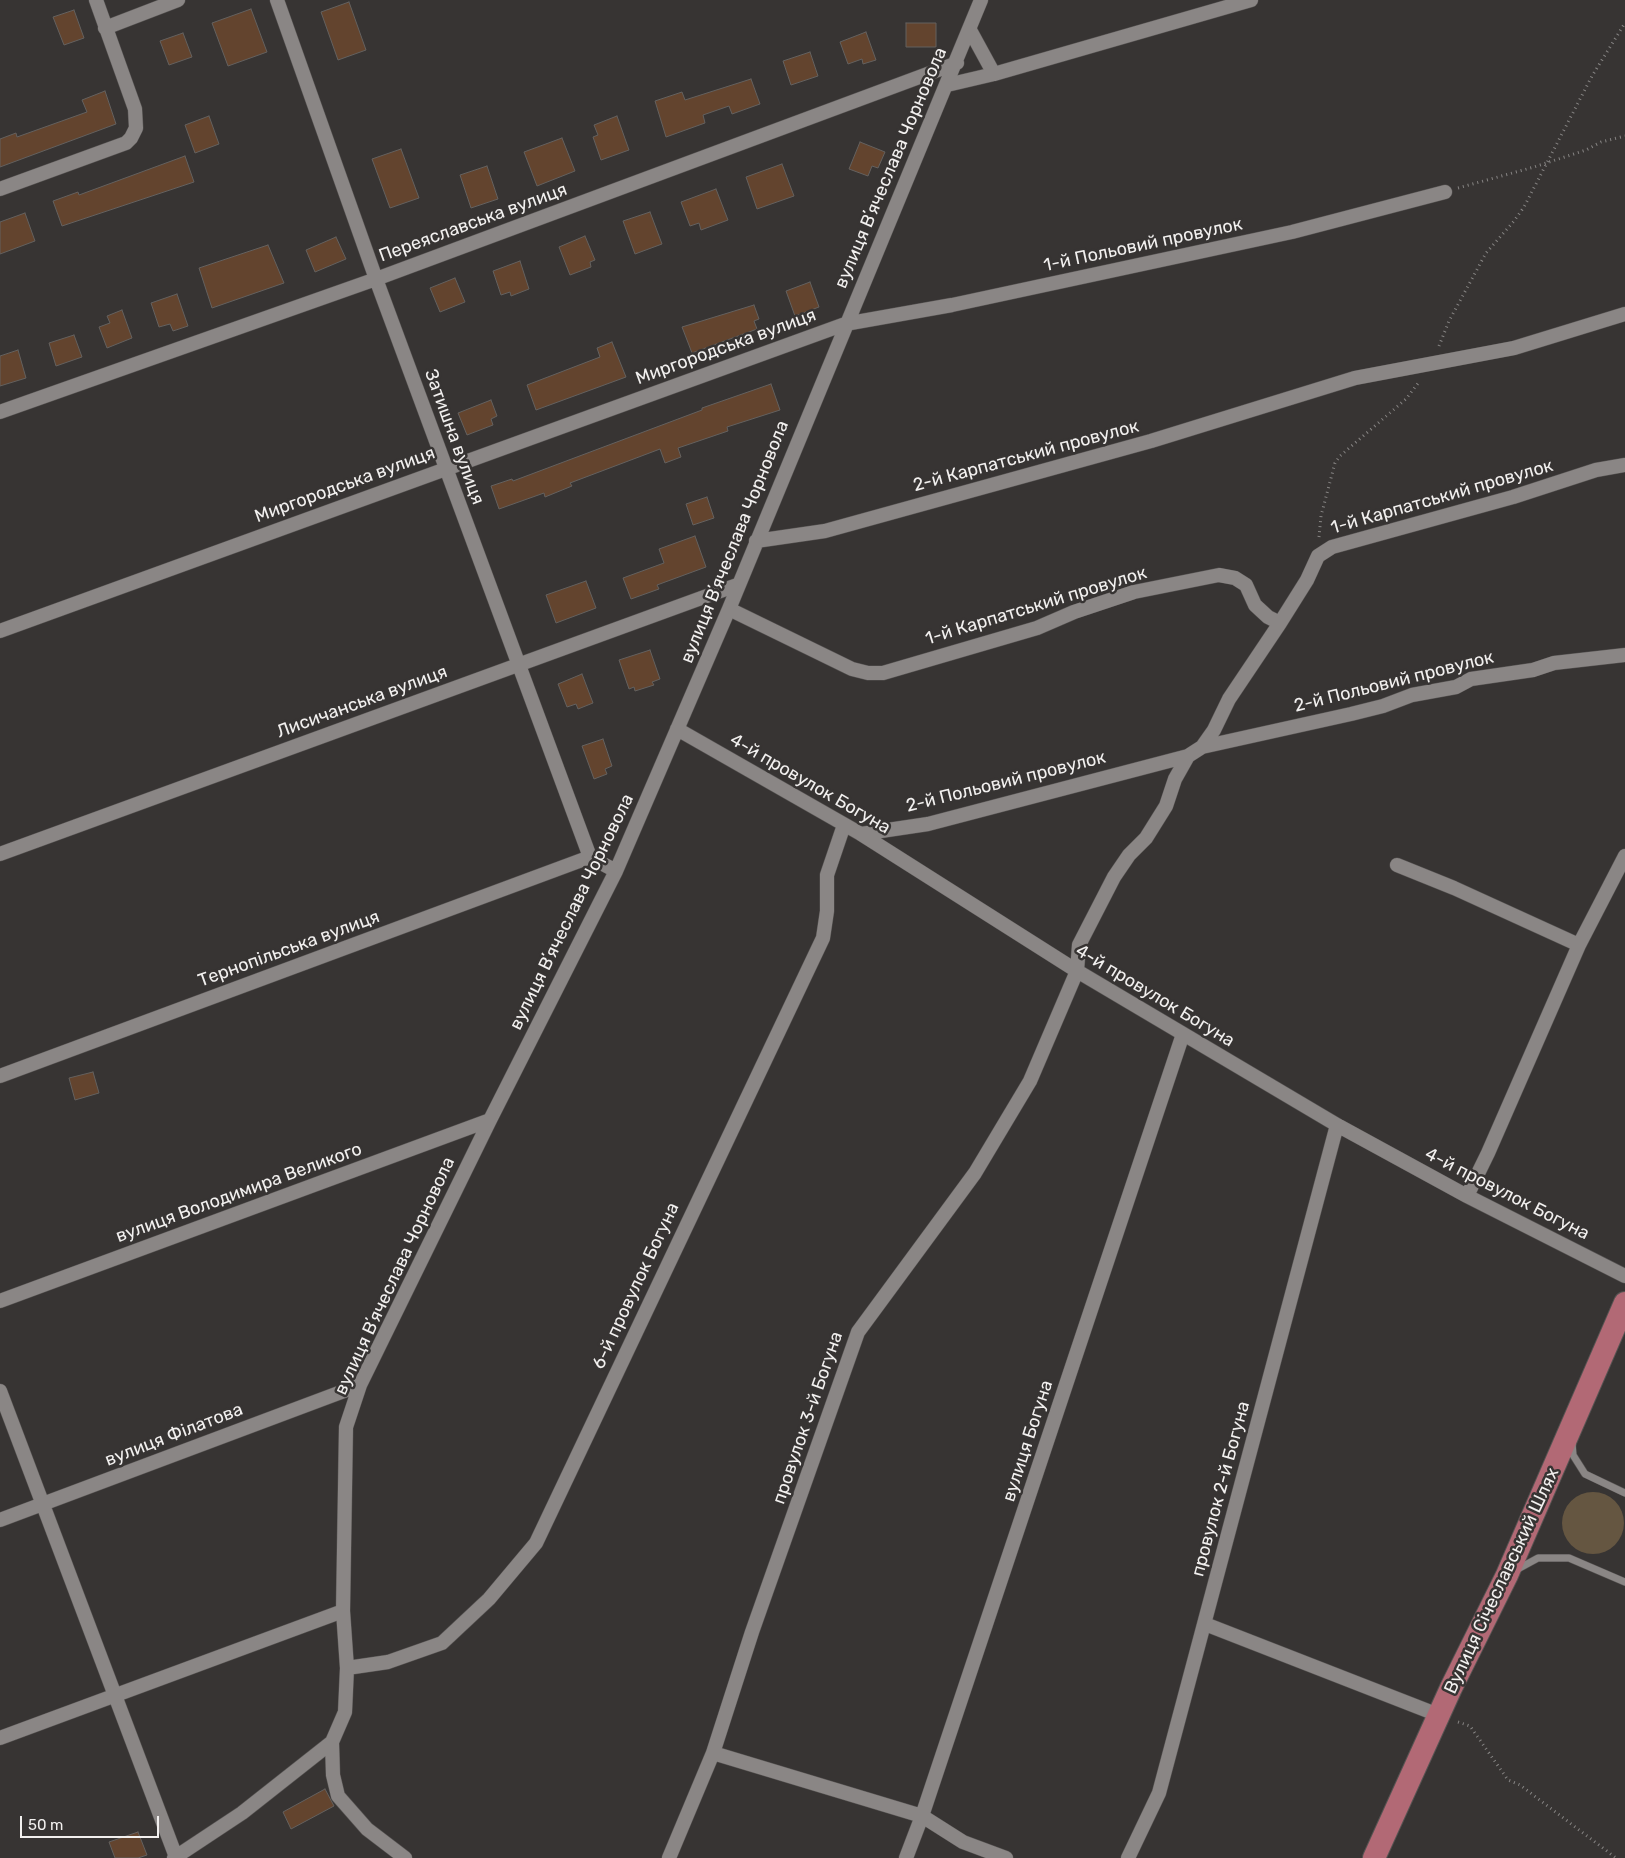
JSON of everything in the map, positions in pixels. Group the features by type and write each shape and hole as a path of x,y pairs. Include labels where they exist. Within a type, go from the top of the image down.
{"main road":[{"name":"Вулиця Січеславський Шлях","path":"1374,1858 1441,1716 1452,1688 1507,1576 1625,1303"}],"street":[{"path":"0,189 126,143 131,138 136,128 135,108 96,0"},
{"path":"105,28 178,0"},
{"name":"Затишна вулиця","path":"276,0 376,279 590,857"},
{"name":"вулиця Вʼячеслава Чорновола","path":"332,1742 345,1712 347,1668 343,1611 346,1427 360,1385 490,1120 616,871 729,609 737,585 845,324 957,63 981,0"},
{"path":"947,85 994,74 1250,0"},
{"path":"970,30 994,74"},
{"name":"Переяславська вулиця","path":"0,412 376,279 957,63"},
{"name":"1-й Польовий провулок","path":"845,324 952,305 1292,232 1445,192"},
{"name":"2-й Карпатський провулок","path":"756,541 825,531 1151,442 1356,378 1514,348 1625,314"},
{"name":"Миргородська вулиця","path":"0,632 845,324"},
{"name":"1-й Карпатський провулок","path":"729,609 852,669 868,673 883,672 910,665 1037,628 1074,612 1134,592 1219,575 1235,578 1246,586 1255,605 1268,617 1280,623 1307,580 1318,556 1332,547 1513,498 1596,470 1625,465"},
{"name":"Лисичанська вулиця","path":"0,854 737,585"},
{"path":"1188,756 1202,746 1229,699 1280,623"},
{"name":"2-й Польовий провулок","path":"1202,746 1351,714 1383,706 1412,694 1456,686 1471,679 1533,670 1554,664 1625,655"},
{"name":"4-й провулок Богуна","path":"677,729 862,834 1077,972 1336,1126 1467,1196 1625,1276"},
{"name":"2-й Польовий провулок","path":"862,834 928,824 1188,756"},
{"name":"провулок 3-й Богуна","path":"669,1858 713,1753 752,1632 858,1332 975,1173 1030,1080 1077,972 1079,945 1114,877 1129,855 1146,838 1166,806 1174,779 1188,756"},
{"name":"6-й провулок Богуна","path":"347,1668 388,1662 442,1643 489,1599 536,1543 823,938 827,911 827,875 844,825"},
{"path":"1467,1196 1488,1153 1579,945 1625,856"},
{"path":"590,857 616,871"},
{"name":"Тернопільська вулиця","path":"0,1076 590,857"},
{"path":"1397,865 1454,888 1579,945"},
{"name":"вулиця Богуна","path":"906,1858 922,1816 1184,1034"},
{"name":"вулиця Володимира Великого","path":"0,1301 490,1120"},
{"name":"провулок 2-й Богуна","path":"1128,1858 1159,1793 1336,1126"},
{"name":"вулиця Філатова","path":"0,1520 360,1385"},
{"path":"0,1391 175,1858 242,1813 332,1742"},
{"path":"0,1738 343,1611"},
{"path":"1205,1624 1441,1716"},
{"path":"332,1742 333,1775 338,1796 367,1830 405,1858"},
{"path":"713,1753 922,1816 963,1842 1006,1858"}],"lane":[{"path":"1572,1427 1573,1455 1585,1474 1625,1494"},
{"path":"1507,1576 1538,1558 1569,1558 1625,1582"}],"path":[{"path":"1318,556 1321,516 1335,463 1340,456 1406,400 1431,365 1449,321 1486,254 1514,221 1592,76 1625,23"},
{"path":"1445,192 1546,163 1586,150 1601,142 1625,136"},
{"path":"1441,1716 1470,1726 1508,1780 1520,1785 1616,1858"}],"shaded area":[{"path":"1587,1492 1599,1492 1615,1501 1622,1511 1624,1523 1622,1535 1615,1545 1599,1554 1587,1554 1576,1549 1567,1540 1562,1529 1562,1517 1567,1506 1576,1497"}],"building":[{"path":"349,2 366,50 338,60 321,12"},
{"path":"251,9 267,52 228,66 212,23"},
{"path":"74,10 84,38 64,45 53,17"},
{"path":"906,23 936,23 936,47 906,47"},
{"path":"866,32 876,60 863,64 862,59 848,64 840,42"},
{"path":"183,33 192,57 169,65 160,41"},
{"path":"810,52 818,76 791,85 783,61"},
{"path":"751,79 760,104 732,114 729,106 703,115 705,123 666,137 655,101 682,92 685,100"},
{"path":"105,91 116,124 0,167 0,139 16,133 17,137 87,112 82,100"},
{"path":"209,116 219,144 195,153 185,125"},
{"path":"617,116 629,150 601,160 593,137 598,135 594,125"},
{"path":"562,138 575,171 537,186 524,152"},
{"path":"860,142 885,152 878,168 872,166 868,176 849,169"},
{"path":"401,149 419,198 390,208 372,159"},
{"path":"185,156 194,182 62,226 53,201 78,192 79,195"},
{"path":"782,164 794,196 757,209 746,177"},
{"path":"487,166 498,199 471,208 460,175"},
{"path":"716,189 728,220 701,230 699,223 690,226 681,202"},
{"path":"650,212 662,244 635,254 623,221"},
{"path":"25,213 35,241 0,254 0,222"},
{"path":"585,236 595,260 590,262 591,267 570,275 559,247"},
{"path":"336,237 346,259 315,272 306,250"},
{"path":"268,245 284,283 212,308 199,268"},
{"path":"520,261 529,289 511,296 510,292 501,295 493,271"},
{"path":"455,278 465,302 440,312 430,288"},
{"path":"810,282 819,307 795,316 786,291"},
{"path":"177,294 188,326 173,331 170,324 159,327 151,303"},
{"path":"754,305 759,319 754,321 757,329 692,353 682,327"},
{"path":"122,310 132,338 107,348 99,327 110,323 107,316"},
{"path":"74,335 82,357 56,366 49,343"},
{"path":"612,342 626,377 536,410 527,385 600,357 597,348"},
{"path":"18,350 26,378 0,386 0,356"},
{"path":"771,384 780,410 727,427 728,431 678,448 681,457 665,463 660,449 570,483 572,486 545,497 544,493 499,509 491,486 512,479 513,481 702,410 702,408"},
{"path":"491,400 497,416 491,419 493,425 467,435 458,413"},
{"path":"707,497 714,518 693,525 686,504"},
{"path":"695,536 706,567 657,585 659,589 631,599 623,578 664,563 659,549"},
{"path":"586,581 596,608 556,623 546,595"},
{"path":"650,650 660,679 652,682 654,685 635,691 634,687 629,689 619,660"},
{"path":"582,674 593,703 578,709 576,704 567,707 558,684"},
{"path":"603,739 612,766 605,769 607,774 594,779 582,746"},
{"path":"93,1072 99,1093 75,1100 69,1078"},
{"path":"325,1789 334,1806 291,1829 283,1812"},
{"path":"138,1832 147,1855 138,1858 115,1858 109,1842"}]}
